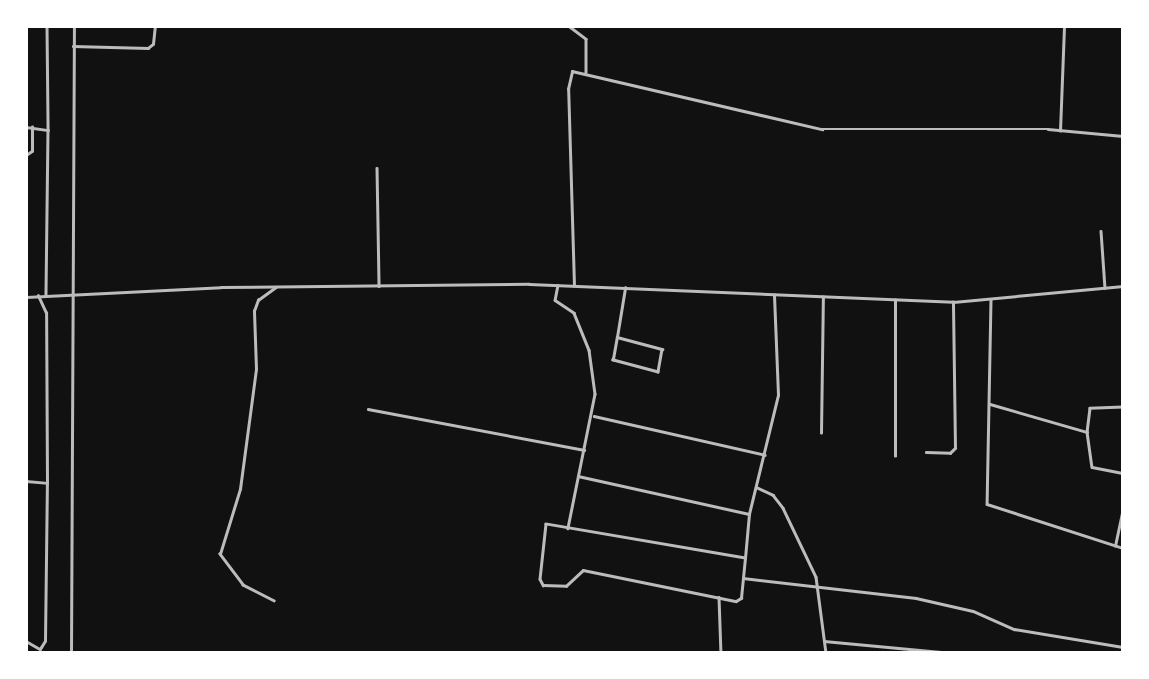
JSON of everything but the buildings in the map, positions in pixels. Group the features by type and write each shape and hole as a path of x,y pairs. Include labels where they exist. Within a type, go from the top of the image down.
{"street":[{"path":"46,296 47,26"},
{"path":"70,653 74,294 74,26"},
{"path":"73,46 148,48 153,44 155,26"},
{"path":"569,26 586,39 586,72"},
{"path":"1060,130 1064,26"},
{"path":"574,286 568,74 586,72 822,129 1060,130 1123,136"},
{"path":"26,127 48,130"},
{"path":"26,155 32,151 32,127"},
{"path":"377,168 379,286"},
{"path":"1101,231 1105,288"},
{"path":"558,285 555,300 576,317 591,358 593,416 578,476 568,528"},
{"path":"26,297 276,287 558,285 953,302 1123,286"},
{"path":"274,601 243,585 220,554 240,489 256,369 254,311 258,300 276,287"},
{"path":"616,337 662,349 658,372 614,362 616,337 625,288"},
{"path":"745,558 546,524 541,550 543,584 566,586 583,570 719,598 738,600 743,578 750,514 765,455 780,369 774,295"},
{"path":"26,641 40,649 46,641 46,313 38,296"},
{"path":"821,433 823,297"},
{"path":"895,300 895,456"},
{"path":"990,300 989,506 1123,548"},
{"path":"926,452 950,453 955,448 953,302"},
{"path":"990,404 1087,432"},
{"path":"1123,407 1090,408 1087,432 1092,467 1123,474"},
{"path":"368,409 584,450"},
{"path":"593,416 765,455"},
{"path":"578,476 750,514"},
{"path":"26,480 47,483"},
{"path":"756,487 773,495 783,508 819,586 826,653"},
{"path":"1115,546 1123,509"},
{"path":"743,578 819,586 952,605 1014,629 1123,647"},
{"path":"719,598 721,653"},
{"path":"824,641 952,653"}]}
